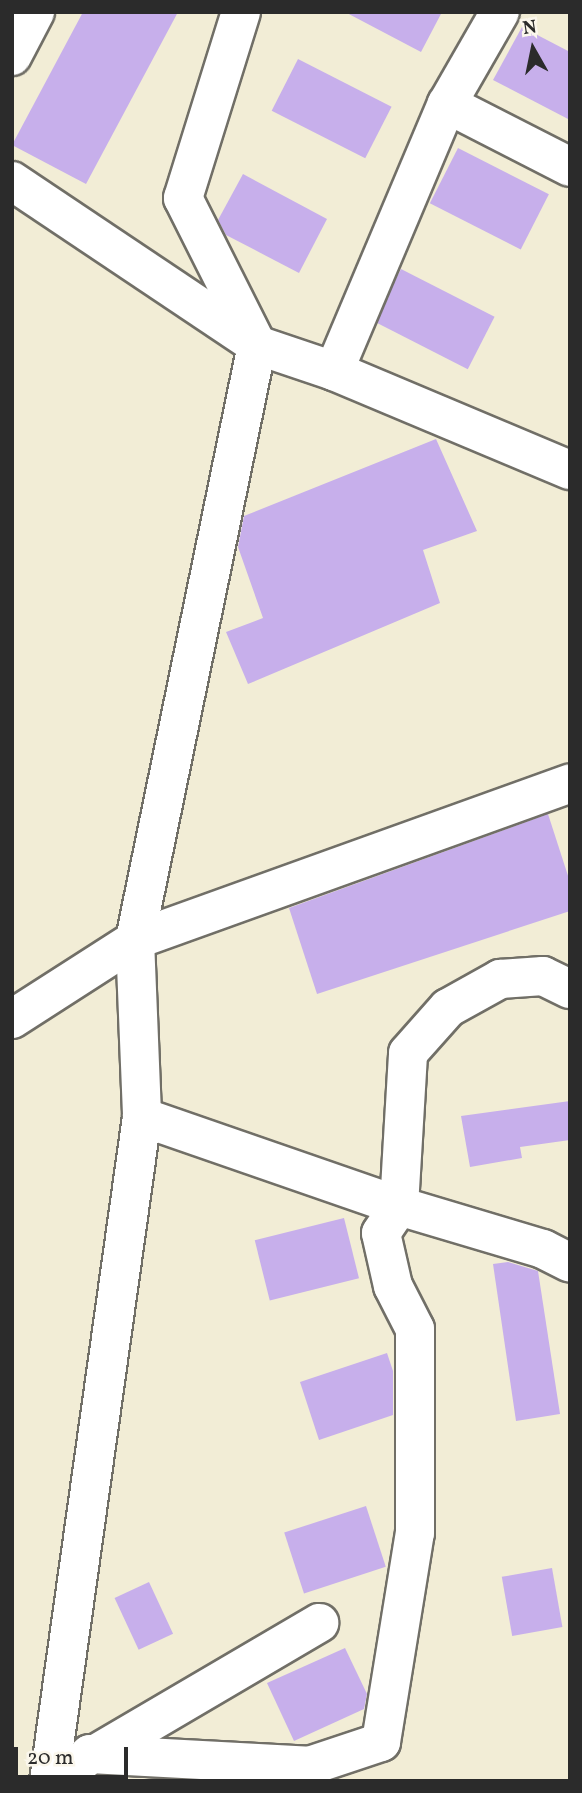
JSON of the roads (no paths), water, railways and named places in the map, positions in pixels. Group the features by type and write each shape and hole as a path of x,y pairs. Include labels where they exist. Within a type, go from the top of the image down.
{"street":[{"path":"12,56 35,12"},
{"path":"49,1781 142,1116 135,940 257,345 183,198 241,12"},
{"path":"334,371 447,104 500,12"},
{"path":"447,104 570,167"},
{"path":"12,181 257,345 334,371 570,470"},
{"path":"12,1019 135,940 570,783"},
{"path":"96,1754 309,1766 381,1742 415,1532 415,1329 393,1286 381,1233 399,1206 408,1053 448,1008 500,979 543,976 570,989"},
{"path":"142,1116 399,1206 543,1249 570,1263"},
{"path":"60,1781 96,1754 319,1623"}]}
